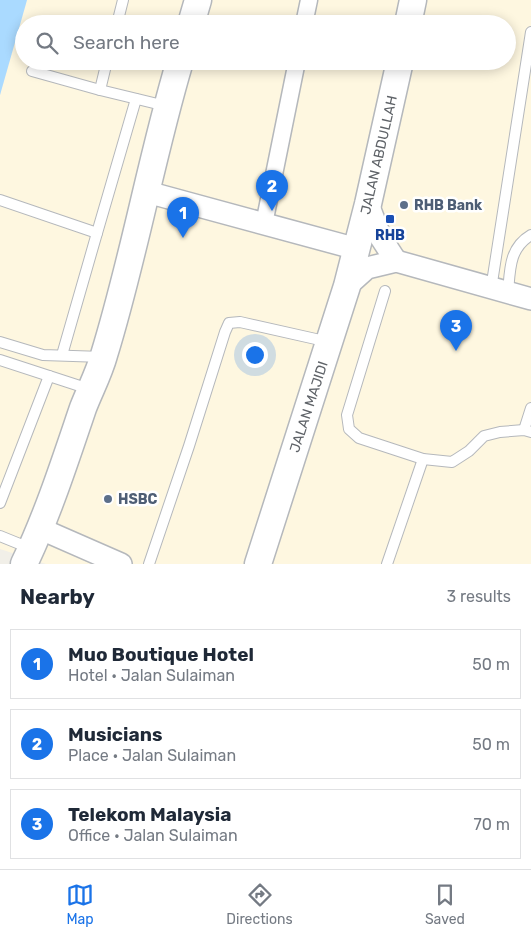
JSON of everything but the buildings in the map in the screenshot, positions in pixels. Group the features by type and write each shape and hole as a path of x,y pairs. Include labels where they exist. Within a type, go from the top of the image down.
{"street":[{"path":"194,15 198,0"},
{"path":"306,15 309,0"},
{"path":"410,15 413,0"},
{"path":"121,564 32,547 90,389 104,357 177,70"},
{"path":"264,224 295,70"},
{"name":"JALAN ABDULLAH","path":"357,249 398,70"},
{"path":"147,192 357,249"},
{"path":"368,204 381,238 396,260"},
{"name":"JALAN MAJIDI","path":"258,564 330,342 357,249"},
{"path":"347,286 367,268 396,260 531,299"}],"lane":[{"path":"119,15 122,0"},
{"path":"499,291 531,32"},
{"path":"100,90 105,70"},
{"path":"32,71 167,107"},
{"path":"62,355 136,99"},
{"path":"0,200 97,234"},
{"path":"499,291 510,261 522,240 531,235"},
{"path":"385,291 347,416 349,429 358,438 423,459 452,462 469,451 484,436 500,432 528,431 531,408"},
{"path":"149,564 229,323 240,322 330,342"},
{"path":"0,342 43,355 104,357"},
{"path":"0,360 90,389"},
{"path":"0,502 49,376"},
{"path":"387,564 423,459"},
{"path":"0,536 32,547"}],"shaded area":[{"path":"27,0 531,0 531,564 46,564 0,549 0,95 15,42 15,70 516,70 516,15 23,15"}],"water":[{"path":"0,0 27,0 23,15 15,15 15,42 0,95"}],"place":[{"name":"RHB Bank","path":"404,205"},
{"name":"Musicians","path":"272,211"},
{"name":"RHB","path":"390,219"},
{"name":"Muo Boutique Hotel","path":"183,238"},
{"name":"Telekom Malaysia","path":"456,351"},
{"name":"HSBC","path":"108,499"}]}
